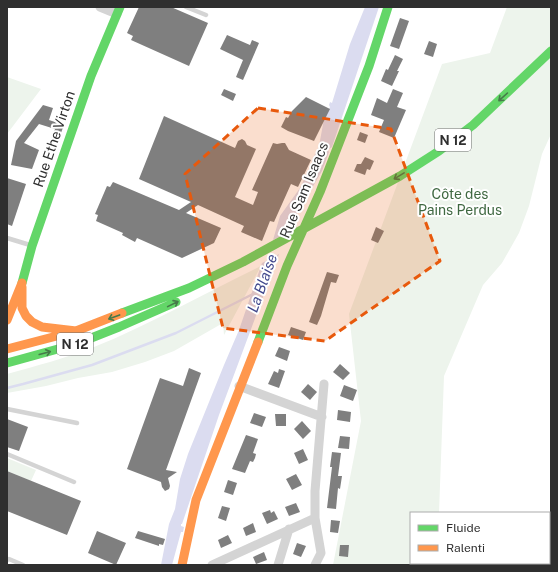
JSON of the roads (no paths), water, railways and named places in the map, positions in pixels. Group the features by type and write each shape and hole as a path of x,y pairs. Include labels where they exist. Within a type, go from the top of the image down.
{"main road":[{"name":"Rue Sam Isaacs","path":"182,565 196,500 286,266 320,192 369,66 388,7"},
{"name":"Rue Ethe Virton","path":"22,283 32,246 91,76 118,11"},
{"name":"N 12","path":"7,349 76,331 151,303 209,279 340,210 400,176 439,151 473,125 551,51"},
{"name":"N 12","path":"7,363 60,349 141,319 334,222 395,189 451,153 482,128 551,61"},
{"path":"7,320 22,283"},
{"path":"22,283 22,308 26,316 32,322 42,327 76,331"}],"street":[{"path":"100,7 118,11"},
{"path":"315,565 321,553 315,518 315,491 324,384"},
{"path":"239,386 322,417"},
{"path":"212,565 315,518"},
{"path":"278,565 289,529"}],"lane":[{"path":"186,7 206,15"},
{"path":"7,238 32,246"},
{"path":"7,409 77,423"},
{"path":"7,454 74,482"},
{"path":"7,560 9,559 24,565"}],"water":[{"path":"365,7 379,7 332,147 328,150 329,152 322,171 285,234 273,240 280,216 300,188 319,146 324,119 330,107 330,102 332,103 350,44"},
{"name":"La Blaise","path":"279,254 219,415 181,524 181,526 184,527 183,532 181,532 172,565 161,565 169,524 175,509 180,479 188,454 239,330 262,263"}],"waterway":[{"name":"La Blaise","path":"7,388 92,365 176,333 253,294"}],"park label":[{"name":"Côte des Pains Perdus","path":"460,202"}]}
